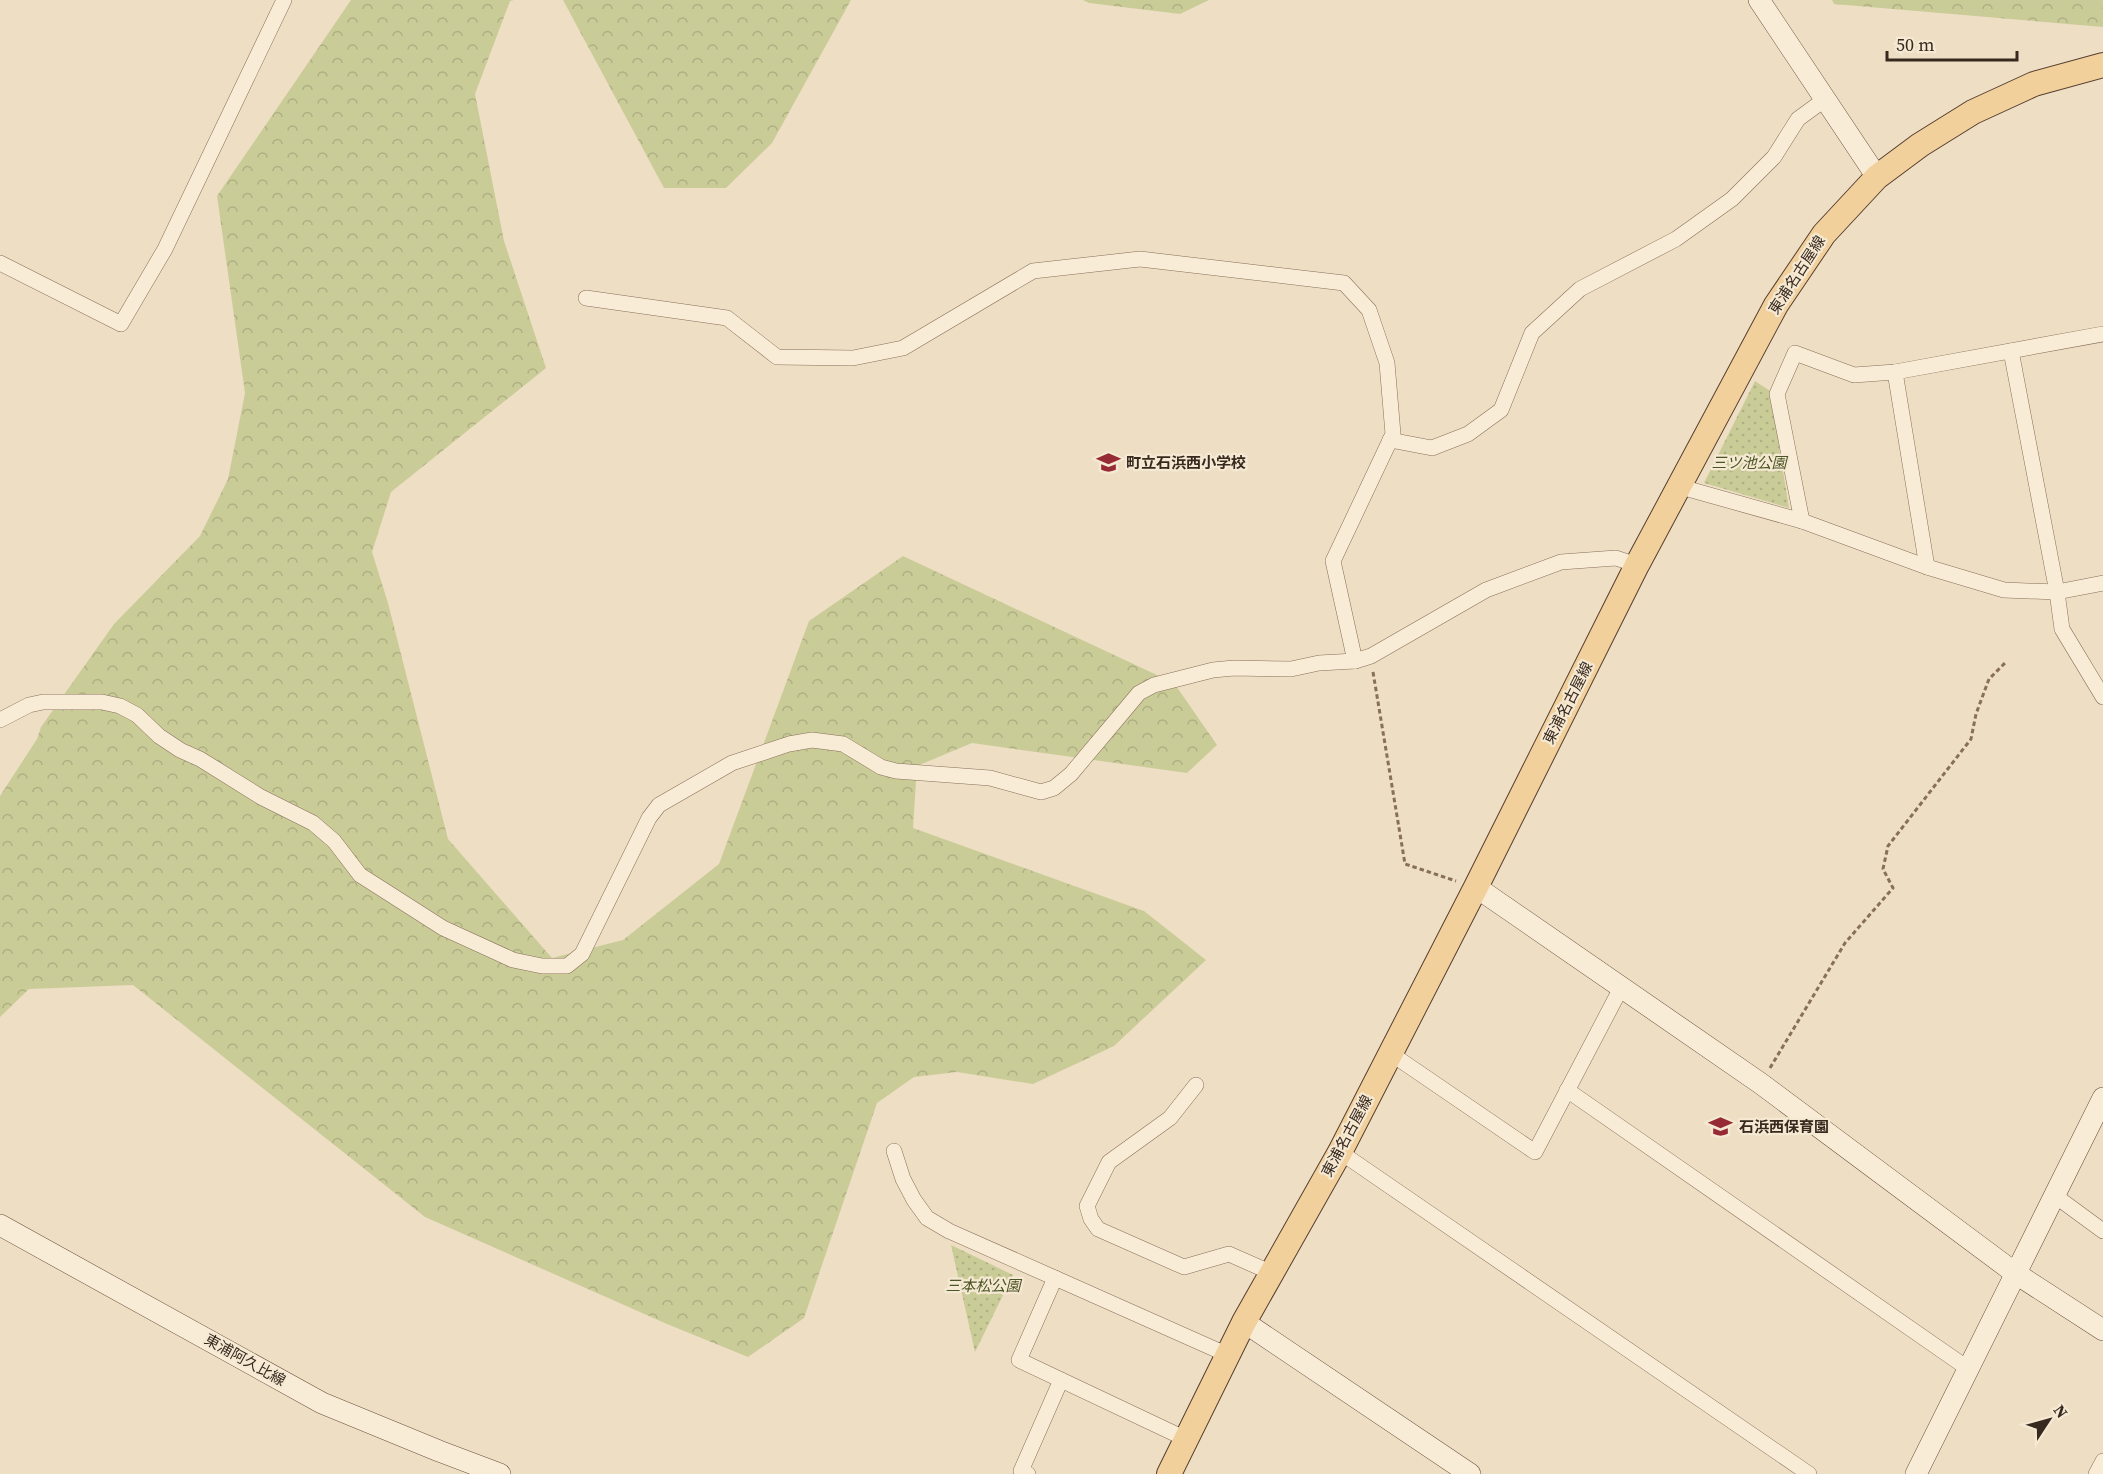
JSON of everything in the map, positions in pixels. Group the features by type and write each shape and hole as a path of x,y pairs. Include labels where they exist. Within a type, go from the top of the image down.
{"main road":[{"name":"東浦名古屋線","path":"1169,1474 1244,1322 1340,1152 1637,565 1681,487 1776,305 1824,234 1877,177 1920,145 1973,112 2034,84 2103,65"}],"street":[{"path":"0,263 121,324 165,249 284,0"},
{"path":"1759,0 1877,177"},
{"path":"1390,440 1432,448 1468,434 1501,410 1532,333 1580,289 1676,239 1732,199 1774,157 1798,119 1824,100"},
{"path":"586,298 727,318 777,357 854,358 903,348 1034,271 1140,259 1344,283 1369,310 1387,363 1393,434 1333,561 1355,661"},
{"path":"1802,521 1777,394 1796,352 1854,375 1895,372 2103,334"},
{"path":"2011,351 2062,629 2103,697"},
{"path":"1895,372 1927,567"},
{"path":"1681,487 1802,521 1927,567 2004,590 2057,592 2103,584"},
{"path":"0,720 29,705 43,702 102,702 120,706 137,715 159,736 180,750 200,759 261,797 313,823 334,841 360,874 443,928 513,960 542,966 567,966 582,954 649,818 659,806 732,763 789,744 813,740 843,744 881,767 896,771 990,778 1041,792 1054,788 1071,774 1139,693 1154,685 1212,670 1290,669 1319,663 1355,661 1371,656 1486,590 1561,562 1617,558 1637,565"},
{"path":"1476,887 1760,1083 2015,1272 2103,1330"},
{"path":"1390,1053 1535,1152 1621,988"},
{"path":"1196,1085 1170,1118 1108,1162 1087,1206 1091,1219 1098,1228 1184,1267 1229,1254 1272,1273"},
{"path":"1567,1090 1970,1370"},
{"path":"1922,1472 2015,1272 2102,1105"},
{"path":"894,1151 903,1179 927,1218 949,1231 1228,1355"},
{"path":"1340,1152 1809,1474"},
{"path":"2054,1195 2103,1231"},
{"name":"東浦阿久比線","path":"0,1225 322,1403 500,1474"},
{"path":"1055,1278 1019,1360 1186,1440"},
{"path":"1244,1322 1470,1474"},
{"path":"1028,1474 1021,1471 1061,1380"}],"path":[{"path":"1371,656 1405,864 1476,887"},
{"path":"1760,1083 1845,943 1893,888 1883,868 1888,846 1971,740 1976,714 1989,679 2007,661"}],"green space":[{"path":"351,0 514,0 510,1 475,94 504,241 546,368 391,492 372,552 388,603 448,839 552,958 623,940 719,864 809,621 903,556 1174,683 1217,745 1187,773 972,743 917,766 913,828 1144,911 1206,960 1114,1046 1033,1084 957,1072 914,1077 877,1103 804,1318 748,1357 667,1324 425,1217 133,985 29,989 0,1017 0,796 37,739 41,727 114,624 200,536 228,479 245,393 217,196"},
{"path":"563,0 851,0 772,143 726,188 664,188"},
{"path":"1083,0 1209,0 1180,14 1089,3"},
{"path":"1832,0 2103,0 2103,27 1834,4"},
{"name":"三ツ池公園","path":"1755,381 1770,391 1789,508 1704,483"},
{"name":"三本松公園","path":"951,1245 1013,1275 975,1352"}],"place":[{"name":"町立石浜西小学校","path":"1108,463"},
{"name":"石浜西保育園","path":"1721,1127"}]}
